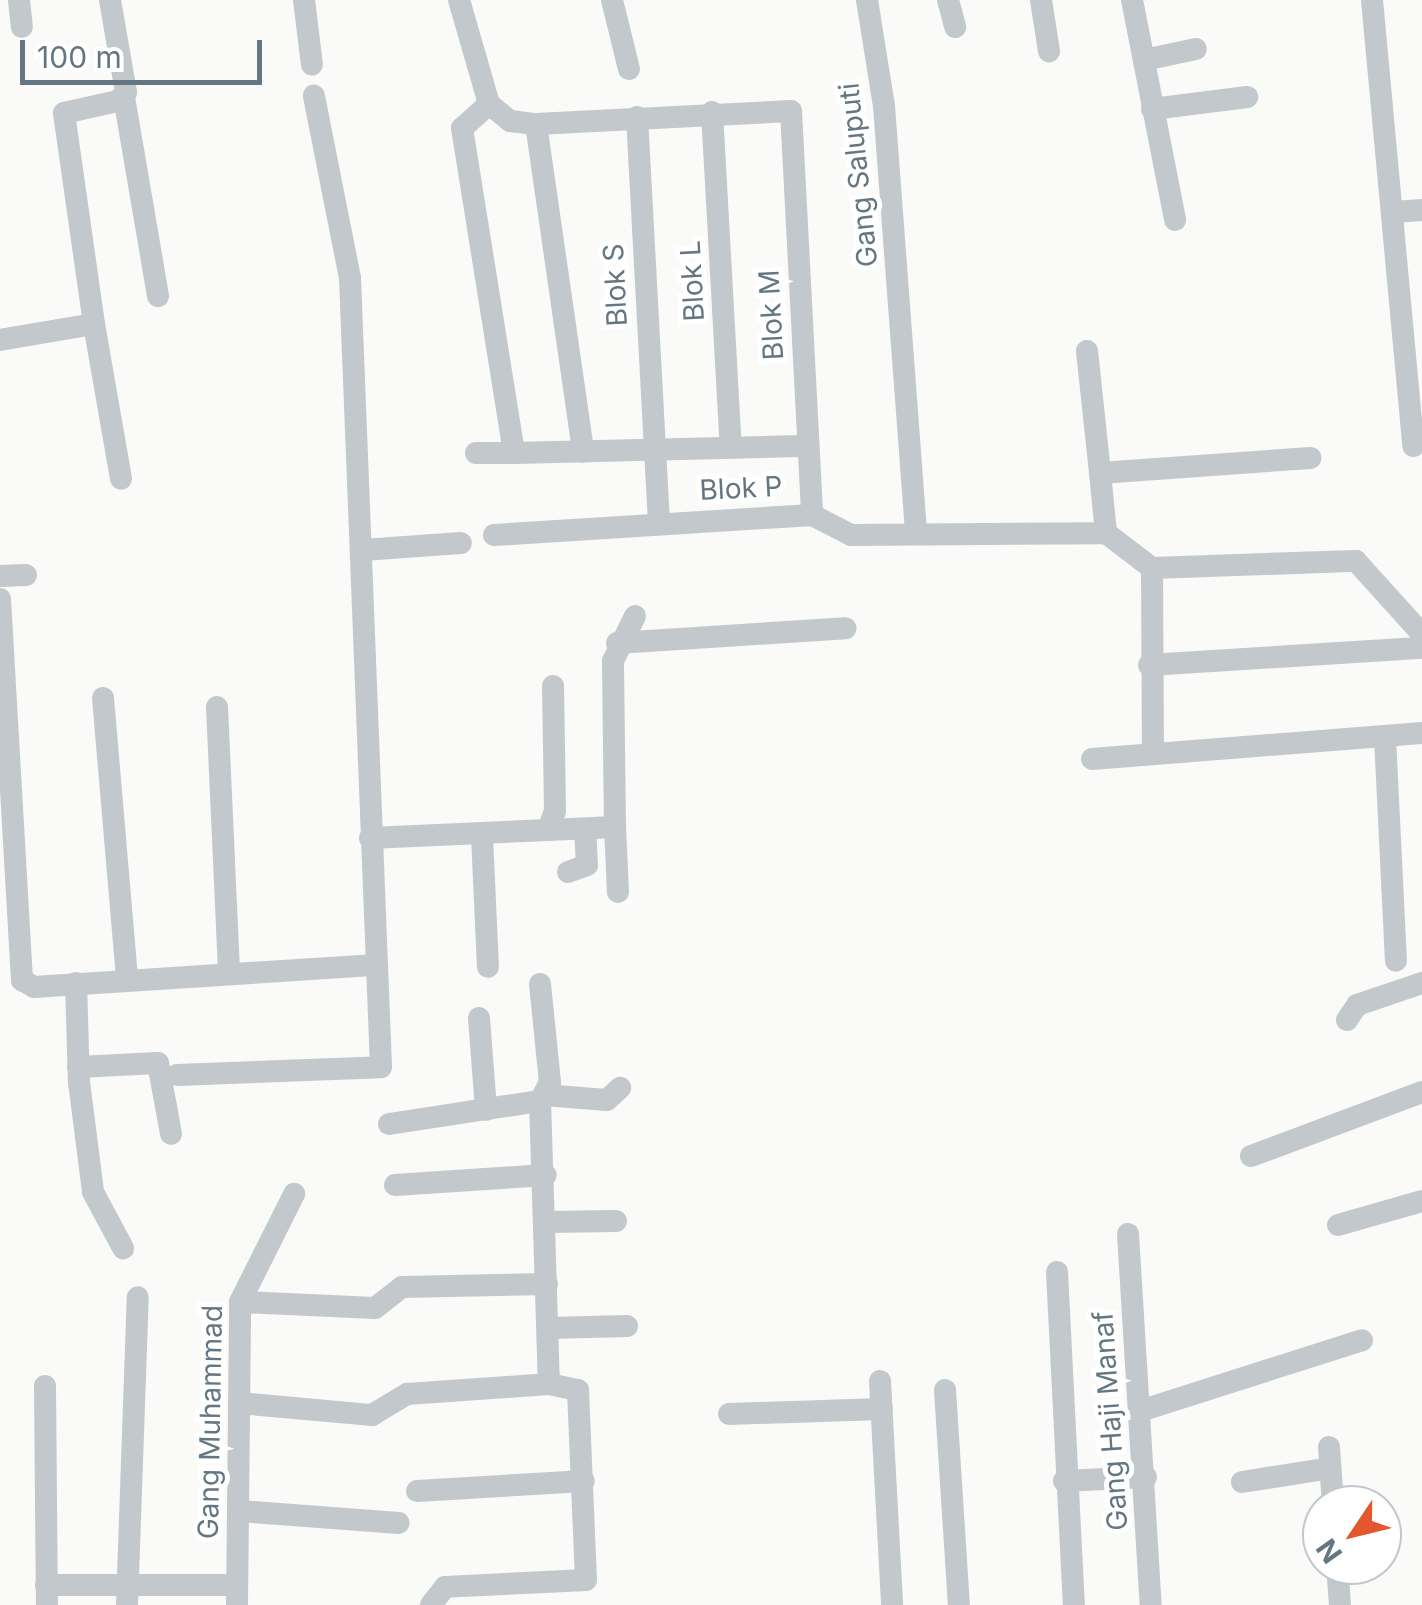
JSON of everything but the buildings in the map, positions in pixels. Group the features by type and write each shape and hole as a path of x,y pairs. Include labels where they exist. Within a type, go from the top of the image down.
{"street":[{"path":"19,0 22,27"},
{"path":"110,0 121,99 158,296"},
{"path":"304,0 312,65"},
{"path":"459,0 489,104 510,121 536,124 712,112"},
{"path":"612,0 629,69"},
{"name":"Gang Saluputi","path":"867,0 884,106 916,531"},
{"path":"948,0 955,27"},
{"path":"1041,0 1049,51"},
{"path":"1132,0 1175,220"},
{"path":"1372,0 1412,446"},
{"path":"1144,60 1196,50"},
{"path":"177,1075 381,1067 370,838 364,550 350,278 314,96"},
{"path":"1152,109 1247,97"},
{"path":"121,99 64,113 121,478"},
{"path":"489,104 462,128 514,454"},
{"name":"Blok M","path":"712,112 791,112 812,516"},
{"name":"Blok L","path":"712,112 731,447"},
{"name":"Blok S","path":"637,117 659,523"},
{"path":"536,124 583,452"},
{"path":"1394,212 1422,210"},
{"path":"0,340 94,324"},
{"path":"1087,351 1106,533 1152,568 1356,562 1422,634"},
{"path":"476,453 808,446"},
{"path":"1100,473 1310,458"},
{"name":"Blok P","path":"494,535 812,516 851,535 916,531 1106,533"},
{"path":"364,550 460,543"},
{"path":"1152,568 1149,665 1153,752"},
{"path":"0,576 26,575"},
{"path":"0,599 8,904 18,972 34,987 127,978 376,965"},
{"path":"618,892 614,827 617,643 636,616"},
{"path":"617,643 846,628"},
{"path":"1149,665 1422,648"},
{"path":"548,830 555,811 553,686"},
{"path":"103,698 127,978"},
{"path":"217,707 229,973"},
{"path":"1092,759 1422,733"},
{"path":"1385,737 1396,961"},
{"path":"370,838 482,836 614,827"},
{"path":"568,872 586,865 585,829"},
{"path":"482,836 488,968"},
{"path":"76,982 78,1067 93,1192 124,1248"},
{"path":"1347,1020 1357,1005 1422,983"},
{"path":"540,984 550,1082 542,1106 548,1222 549,1384"},
{"path":"479,1018 486,1110"},
{"path":"78,1067 158,1063 171,1134"},
{"path":"389,1124 486,1110 607,1100 620,1088"},
{"path":"1251,1156 1422,1092"},
{"path":"396,1185 546,1175"},
{"name":"Gang Muhammad","path":"237,1595 240,1302 294,1194"},
{"path":"1338,1225 1422,1202"},
{"path":"548,1222 616,1221"},
{"name":"Gang Haji Manaf","path":"1128,1234 1151,1605"},
{"path":"1057,1272 1064,1481 1074,1605"},
{"path":"240,1302 374,1308 402,1287 548,1284"},
{"path":"129,1594 138,1297"},
{"path":"549,1328 626,1326"},
{"path":"1140,1411 1362,1340"},
{"path":"880,1382 892,1605"},
{"path":"240,1403 372,1415 408,1394 549,1384 572,1386 580,1395 586,1580 445,1587 431,1605"},
{"path":"45,1386 47,1595 237,1595"},
{"path":"945,1390 959,1605"},
{"path":"729,1414 882,1410"},
{"path":"1242,1482 1330,1457 1332,1485"},
{"path":"1064,1481 1146,1477"},
{"path":"417,1491 584,1480"},
{"path":"239,1510 399,1523"}]}
